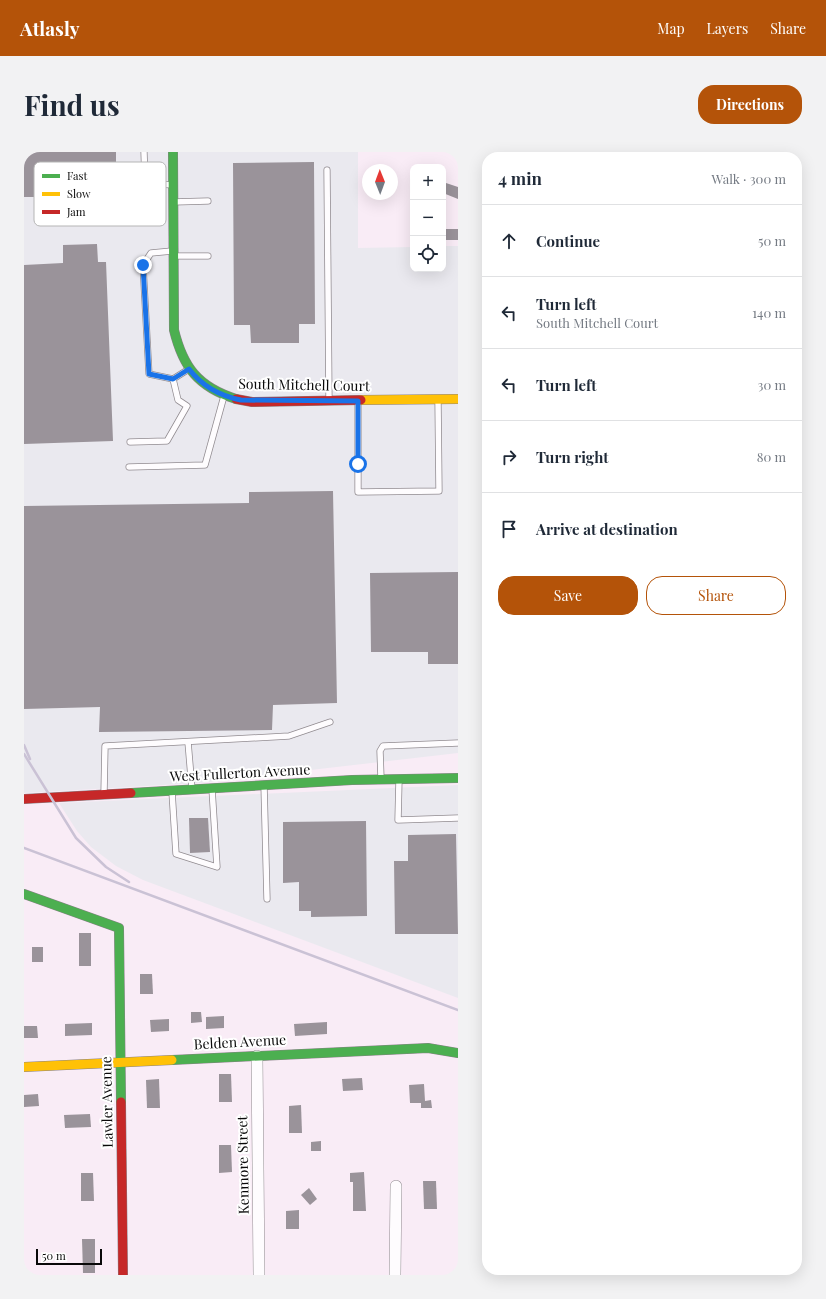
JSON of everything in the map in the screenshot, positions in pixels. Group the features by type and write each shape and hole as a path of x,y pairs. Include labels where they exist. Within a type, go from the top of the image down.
{"street":[{"name":"South Mitchell Court","path":"173,152 174,330 179,350 189,369 197,379 224,396 252,402 458,399"},
{"name":"West Fullerton Avenue","path":"24,799 264,785 458,778"},
{"name":"Lawler Avenue","path":"24,894 119,928 123,1275"},
{"name":"Belden Avenue","path":"24,1067 428,1048 458,1053"},
{"name":"Kenmore Street","path":"257,1056 259,1275"},
{"path":"395,1275 396,1186"}],"lane":[{"path":"144,152 144,162"},
{"path":"327,170 329,401"},
{"path":"166,184 173,185"},
{"path":"173,202 208,201"},
{"path":"189,369 173,379 149,374 143,265 150,253 208,256"},
{"path":"130,442 167,441 187,406 178,400 173,379"},
{"path":"129,467 205,465 224,396"},
{"path":"358,401 358,492 439,491 438,399"},
{"path":"104,795 105,746 289,736 330,722"},
{"path":"188,742 192,790"},
{"path":"381,780 380,751 383,746 458,743"},
{"path":"400,780 398,820 458,818"},
{"path":"264,785 267,900"},
{"path":"172,791 176,854 217,868 212,788"}],"shaded area":[{"path":"24,152 358,152 358,248 410,247 410,272 446,272 446,246 458,246 458,753 198,783 24,793"},
{"path":"458,785 458,998 143,880 116,866 91,847 77,831 59,803"}],"building":[{"path":"24,152 116,152 116,162 34,162 34,197 24,197"},
{"path":"314,162 315,324 299,324 299,343 251,343 250,325 234,325 233,163"},
{"path":"446,183 458,187 458,199 446,194"},
{"path":"446,229 458,229 458,240 446,240"},
{"path":"97,244 98,262 106,262 113,441 24,444 24,265 63,263 63,245"},
{"path":"333,491 337,703 273,705 272,730 99,732 100,707 24,709 24,506 249,503 249,492"},
{"path":"458,572 458,664 428,664 428,652 371,652 370,573"},
{"path":"189,818 208,818 210,852 190,853"},
{"path":"366,821 367,916 311,917 311,911 299,911 299,882 283,883 283,822"},
{"path":"456,834 458,934 395,934 394,861 408,861 408,835"},
{"path":"79,933 91,933 91,966 79,966"},
{"path":"32,947 43,947 43,962 32,962"},
{"path":"140,974 152,974 153,994 140,994"},
{"path":"191,1012 201,1012 202,1022 191,1023"},
{"path":"224,1016 224,1028 206,1029 206,1017"},
{"path":"169,1019 169,1031 151,1032 150,1020"},
{"path":"327,1022 327,1034 295,1036 294,1024"},
{"path":"92,1023 92,1035 65,1036 65,1024"},
{"path":"24,1026 37,1026 38,1038 24,1038"},
{"path":"219,1074 231,1074 232,1102 219,1102"},
{"path":"362,1078 363,1090 343,1091 342,1079"},
{"path":"159,1079 160,1108 147,1108 146,1080"},
{"path":"424,1084 425,1101 431,1100 432,1108 421,1108 421,1103 410,1103 409,1085"},
{"path":"38,1094 39,1106 24,1107 24,1095"},
{"path":"301,1105 302,1133 289,1133 289,1106"},
{"path":"90,1114 91,1127 65,1128 64,1115"},
{"path":"321,1141 321,1151 311,1151 311,1142"},
{"path":"219,1145 231,1145 232,1172 219,1173"},
{"path":"364,1172 366,1211 353,1211 353,1182 350,1182 350,1173"},
{"path":"81,1173 93,1173 94,1201 81,1201"},
{"path":"423,1181 436,1181 437,1209 424,1209"},
{"path":"309,1188 317,1199 310,1205 301,1195"},
{"path":"299,1210 299,1229 286,1229 286,1211"},
{"path":"82,1239 95,1239 95,1273 83,1273"}],"railway":[{"path":"24,745 30,759"},
{"path":"24,754 76,838 106,867 129,882"},
{"path":"24,848 458,1010"}],"traffic: fast":[{"path":"173,152 174,330 182,355 194,374 202,382 212,388 236,399"},
{"path":"131,793 352,780 458,778"},
{"path":"24,894 119,928 121,1102"},
{"path":"172,1060 428,1048 458,1053"}],"traffic: slow":[{"path":"361,400 458,399"},
{"path":"24,1067 172,1060"}],"traffic: jam":[{"path":"236,399 252,402 361,400"},
{"path":"24,799 131,793"},
{"path":"121,1102 123,1275"}],"route":[{"path":"143,265 149,374 173,379 189,369 197,379 222,395 252,402 358,401 358,464"}]}
